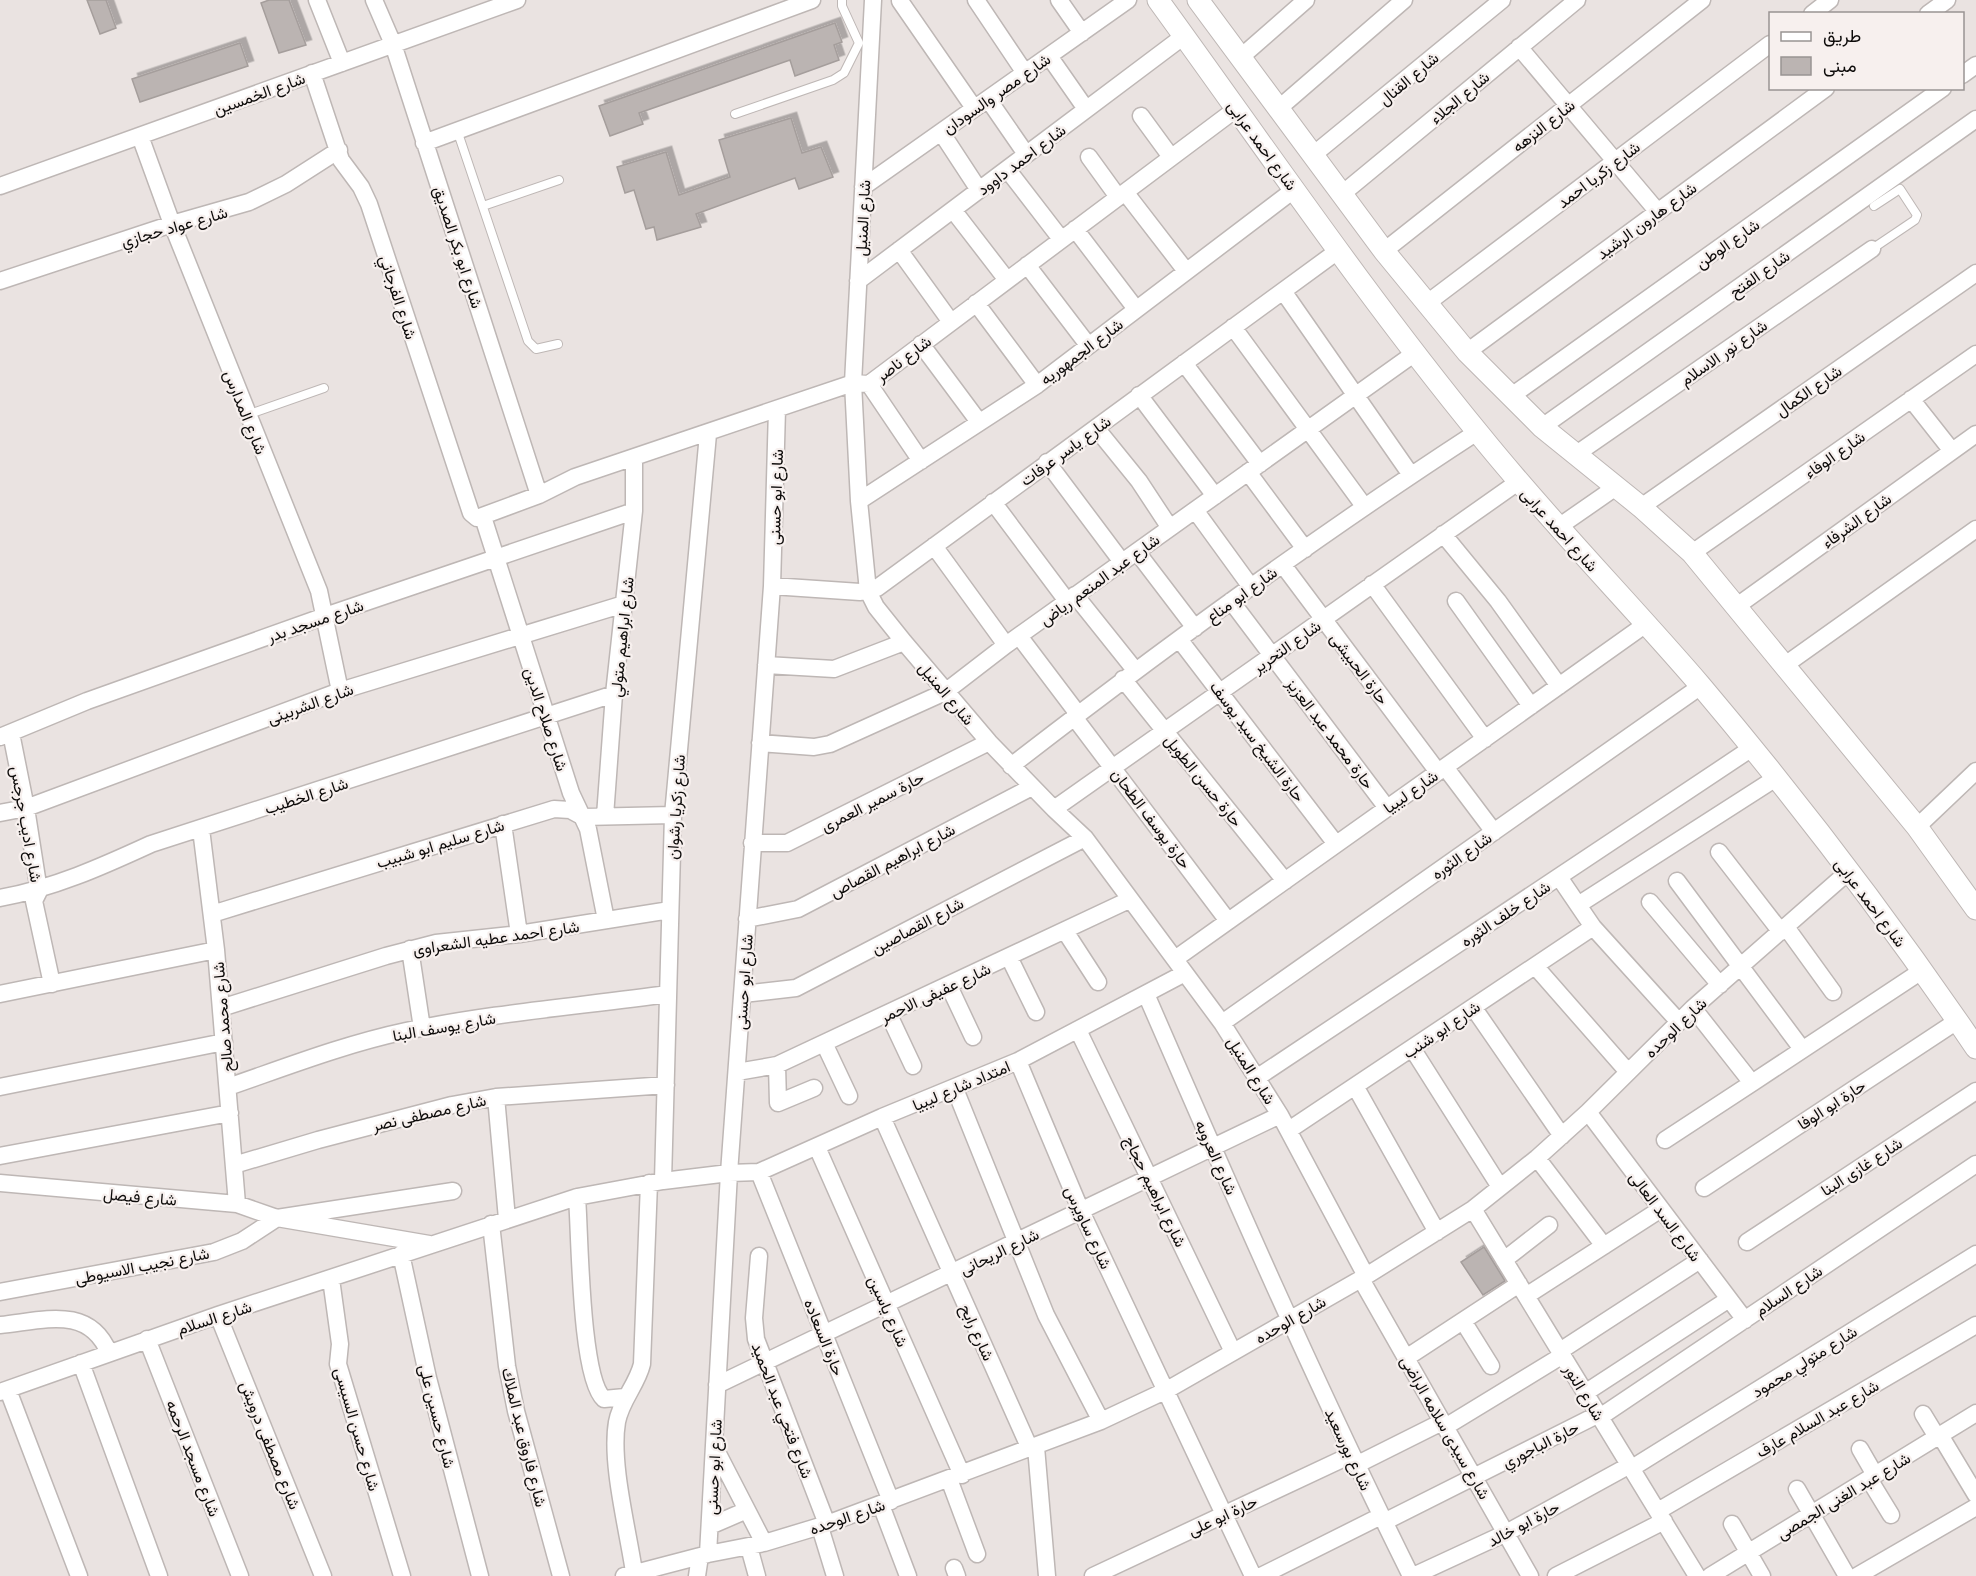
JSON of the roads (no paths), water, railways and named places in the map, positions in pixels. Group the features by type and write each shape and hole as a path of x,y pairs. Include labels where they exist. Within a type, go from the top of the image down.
{"street":[{"path":"316,0 342,63"},
{"name":"شارع ابو بكر الصديق","path":"374,0 393,44 539,495"},
{"name":"شارع الخمسين","path":"0,186 518,0"},
{"path":"424,143 812,0"},
{"path":"875,0 901,0 981,103 1026,154"},
{"name":"شارع المنيل","path":"875,0 858,281 861,383 859,501 868,591 876,607 904,642 989,742 1054,809 1086,838 1222,1023 1258,1077 1289,1130 1363,1277"},
{"path":"976,0 1025,73"},
{"path":"1059,0 1082,33"},
{"name":"شارع مصر والسودان","path":"863,187 1128,0"},
{"name":"شارع احمد عرابى","path":"1158,0 1415,353 1557,528 1701,686 1752,748 1923,970 1976,1048"},
{"path":"1241,57 1306,0"},
{"path":"1278,109 1404,0"},
{"name":"شارع القنال","path":"1313,155 1502,0"},
{"name":"شارع الجلاء","path":"1342,194 1576,0"},
{"name":"شارع النزهه","path":"1384,251 1702,0"},
{"path":"1815,12 1830,0"},
{"path":"1931,12 1947,0"},
{"name":"شارع احمد عرابى","path":"1205,2 1278,109 1426,304 1467,352 1542,427 1641,507 1692,553 1917,827 1975,905"},
{"name":"شارع احمد داوود","path":"858,281 1184,36"},
{"name":"شارع زكريا احمد","path":"1426,304 1769,45"},
{"path":"1520,47 1658,212"},
{"path":"1049,56 1086,109"},
{"name":"شارع الفرجاني","path":"312,73 341,160 361,187 369,204 471,513 477,518 483,517"},
{"name":"شارع هارون الرشيد","path":"1467,352 1823,90"},
{"name":"شارع الوطن","path":"1510,397 1941,90"},
{"name":"شارع ناصر","path":"483,517 539,495 575,477 861,383 921,344 1236,109"},
{"path":"1141,116 1171,157"},
{"name":"شارع الفتح","path":"1542,427 1976,119"},
{"path":"941,132 979,190"},
{"name":"شارع المدارس","path":"140,136 172,224 310,568 325,616 340,691"},
{"name":"شارع عواد حجازي","path":"0,281 172,224 249,202 286,184 339,150"},
{"path":"1089,157 1186,271"},
{"path":"1007,169 1136,309"},
{"name":"شارع الجمهوريه","path":"859,501 1036,385 1294,189"},
{"path":"953,210 1007,280"},
{"name":"شارع نور الاسلام","path":"1575,455 1872,249"},
{"path":"899,250 951,322"},
{"name":"شارع ياسر عرفات","path":"868,591 934,546 1339,250"},
{"path":"1028,265 1088,345"},
{"name":"شارع الكمال","path":"1641,507 1976,273"},
{"path":"1283,291 1411,475"},
{"path":"976,303 1036,385"},
{"path":"1233,327 1364,506"},
{"path":"921,344 979,422"},
{"name":"شارع عبد المنعم رياض","path":"760,743 814,747 830,744 945,692 1071,598 1415,353"},
{"name":"شارع الوفاء","path":"1692,553 1976,354"},
{"path":"1184,363 1305,549"},
{"path":"861,383 921,461"},
{"path":"1139,395 1215,496"},
{"path":"1911,399 1952,451"},
{"name":"شارع ابو حسنى","path":"697,1576 710,1526 729,1173 772,586 777,409"},
{"path":"1096,428 1139,481 1170,528"},
{"name":"شارع ابو مناع","path":"1011,766 1129,675 1231,601 1364,506 1477,432"},
{"name":"شارع زكريا رشوان","path":"629,1575 615,1446 617,1420 625,1397 638,1379 642,1364 666,1084 673,815 708,434"},
{"name":"شارع الشرفاء","path":"1737,606 1976,434"},
{"name":"شارع ابراهيم متولي","path":"605,816 614,694 634,511 634,458"},
{"path":"1047,462 1122,562"},
{"name":"شارع التحرير","path":"1054,809 1518,482"},
{"path":"1557,528 1616,487"},
{"name":"حارة حسن الطويل","path":"993,502 1071,598 1129,675 1165,731 1285,881"},
{"path":"1195,510 1251,587"},
{"name":"شارع مسجد بدر","path":"6,735 87,701 325,616 634,511"},
{"name":"شارع صلاح الدين","path":"483,517 571,793 583,817 592,844 606,920"},
{"path":"1785,665 1976,530"},
{"path":"1443,534 1498,601 1559,686"},
{"name":"حارة يوسف الطحان","path":"934,546 1076,716 1228,921"},
{"path":"1137,552 1195,628"},
{"name":"حارة الحبيشى","path":"1282,565 1494,832"},
{"path":"1372,584 1485,739"},
{"path":"772,586 868,591"},
{"name":"حارة محمد عبد العزيز","path":"1231,601 1387,808"},
{"path":"1456,601 1531,706"},
{"name":"شارع الشربينى","path":"0,813 26,807 340,691 624,604"},
{"name":"شارع ليبيا","path":"1175,959 1646,624"},
{"name":"حارة الشيخ سيد يوسف","path":"1179,639 1336,844"},
{"path":"766,665 834,669 904,642"},
{"name":"شارع الثوره","path":"1222,1023 1701,686"},
{"name":"شارع الخطيب","path":"0,898 39,891 88,874 151,844 614,694"},
{"name":"شارع اديب جرجس","path":"6,735 26,807 39,891 34,901 52,984"},
{"name":"حارة سمير العمرى","path":"752,843 787,843 989,742"},
{"name":"شارع خلف الثوره","path":"1258,1077 1752,748"},
{"path":"1917,827 1976,771"},
{"path":"1578,905 1776,778"},
{"name":"شارع ابراهيم القصاص","path":"747,919 798,909 1032,787"},
{"name":"شارع سليم ابو شبيب","path":"212,914 554,809 570,810 583,817 673,815"},
{"path":"502,824 519,934"},
{"name":"شارع محمد صالح","path":"201,829 216,950 237,1204"},
{"name":"شارع القصاصين","path":"743,994 796,988 1086,838"},
{"path":"1719,852 1833,992"},
{"name":"شارع الوحده","path":"629,1575 704,1555 757,1545 823,1526 1033,1448 1101,1421 1167,1390 1289,1320 1473,1209 1537,1158 1693,1008 1848,872"},
{"path":"1559,877 1593,927 1679,1022"},
{"path":"1677,881 1742,965 1802,1049"},
{"name":"شارع عفيفى الاحمر","path":"737,1072 777,1065 889,1015 1130,900"},
{"path":"1650,902 1720,985"},
{"name":"شارع احمد عطيه الشعراوى","path":"221,1008 436,943 519,934 670,910"},
{"name":"شارع ابو شنب","path":"1289,1130 1593,927"},
{"path":"1065,931 1098,982"},
{"path":"410,949 422,1028"},
{"path":"0,994 216,950"},
{"path":"1010,957 1036,1012"},
{"path":"1535,966 1628,1072"},
{"path":"1665,1140 1923,970"},
{"name":"امتداد شارع ليبيا","path":"729,1173 759,1172 882,1117 955,1089 1018,1061 1185,973"},
{"path":"949,986 973,1037"},
{"name":"شارع يوسف البنا","path":"228,1087 346,1047 422,1028 668,994"},
{"name":"شارع العروبه","path":"1146,994 1289,1320"},
{"path":"1473,1007 1562,1136"},
{"path":"1693,1008 1752,1083"},
{"path":"889,1015 913,1066"},
{"name":"حارة ابو الوفا","path":"1704,1188 1957,1021"},
{"name":"شارع ابراهيم حجاج","path":"1078,1030 1233,1352"},
{"path":"0,1087 224,1042"},
{"path":"824,1044 849,1096"},
{"path":"1412,1048 1500,1187"},
{"name":"شارع ساويرس","path":"1018,1061 1080,1211 1167,1390 1253,1576"},
{"path":"777,1065 778,1103 814,1088"},
{"name":"شارع مصطفى نصر","path":"234,1165 318,1140 452,1105 496,1097 666,1084"},
{"path":"1355,1086 1437,1232"},
{"path":"955,1089 1046,1315 1101,1421"},
{"name":"شارع غازى البنا","path":"1747,1242 1976,1091"},
{"name":"شارع فاروق عبد الملاك","path":"496,1097 499,1222 507,1366 516,1411 561,1576"},
{"name":"شارع السد العالى","path":"1587,1112 1745,1320"},
{"path":"0,1156 230,1113"},
{"name":"شارع الريحانى","path":"717,1385 765,1364 1280,1115"},
{"name":"شارع رابح","path":"882,1117 1033,1448 1047,1576"},
{"name":"شارع ياسين","path":"817,1147 887,1305 955,1477 978,1554"},
{"path":"1537,1158 1604,1246"},
{"name":"شارع السلام","path":"1599,1416 1976,1164"},
{"name":"حارة السعاده","path":"759,1172 825,1335 886,1503 908,1576"},
{"name":"شارع السلام","path":"4,1391 147,1339 577,1197 656,1182 729,1173"},
{"name":"شارع فيصل","path":"0,1183 237,1204 277,1218"},
{"path":"277,1218 453,1191"},
{"path":"577,1197 586,1336 594,1384 604,1399 625,1397"},
{"name":"شارع النور","path":"1473,1209 1697,1575"},
{"path":"1406,1358 1463,1321 1604,1246 1661,1209"},
{"name":"شارع السلام","path":"277,1218 430,1244"},
{"name":"شارع نجيب الاسيوطى","path":"0,1292 214,1252 242,1240 277,1218"},
{"path":"1504,1260 1549,1225"},
{"name":"شارع حسين على","path":"401,1254 428,1378 480,1576"},
{"name":"شارع متولي محمود","path":"1631,1467 1976,1254"},
{"name":"شارع فتحي عبد الحميد","path":"759,1256 754,1318 756,1339 823,1526 835,1576"},
{"name":"حارة ابو على","path":"1093,1576 1223,1515 1444,1424 1561,1353 1700,1260"},
{"name":"شارع سيدى سلامه الراضى","path":"1363,1277 1406,1358 1530,1576"},
{"name":"شارع حسن السيسى","path":"331,1279 340,1344 338,1364 402,1576"},
{"path":"1586,1393 1729,1299"},
{"name":"شارع مصطفى درويش","path":"218,1315 323,1576"},
{"path":"0,1325 68,1318 79,1321 98,1334 108,1353"},
{"name":"شارع بورسعيد","path":"1289,1320 1353,1460 1412,1576"},
{"path":"1463,1321 1491,1366"},
{"name":"شارع عبد السلام عارف","path":"1556,1576 1661,1516 1976,1325"},
{"name":"شارع مسجد الرحمه","path":"147,1339 240,1576"},
{"path":"81,1363 159,1576"},
{"path":"4,1391 79,1576"},
{"name":"شارع عبد الغنى الجمصى","path":"1697,1575 1748,1553 1976,1413"},
{"path":"1923,1414 1976,1496"},
{"name":"حارة الباجوري","path":"1261,1576 1599,1416"},
{"path":"714,1447 747,1510 757,1545 757,1576"},
{"path":"1860,1449 1891,1515"},
{"name":"حارة ابو خالد","path":"1412,1576 1506,1533 1631,1467"},
{"path":"1797,1489 1847,1576"},
{"path":"1857,1576 1976,1507"},
{"path":"710,1526 747,1510"},
{"path":"1732,1524 1761,1576"}],"lane":[{"path":"735,114 833,80 844,73 859,42 842,6 842,0"},
{"path":"457,130 528,341 536,349 558,344"},
{"path":"483,206 559,180"},
{"path":"1872,249 1915,220 1917,215 1900,189 1874,206"},
{"path":"247,414 324,388"}]}
